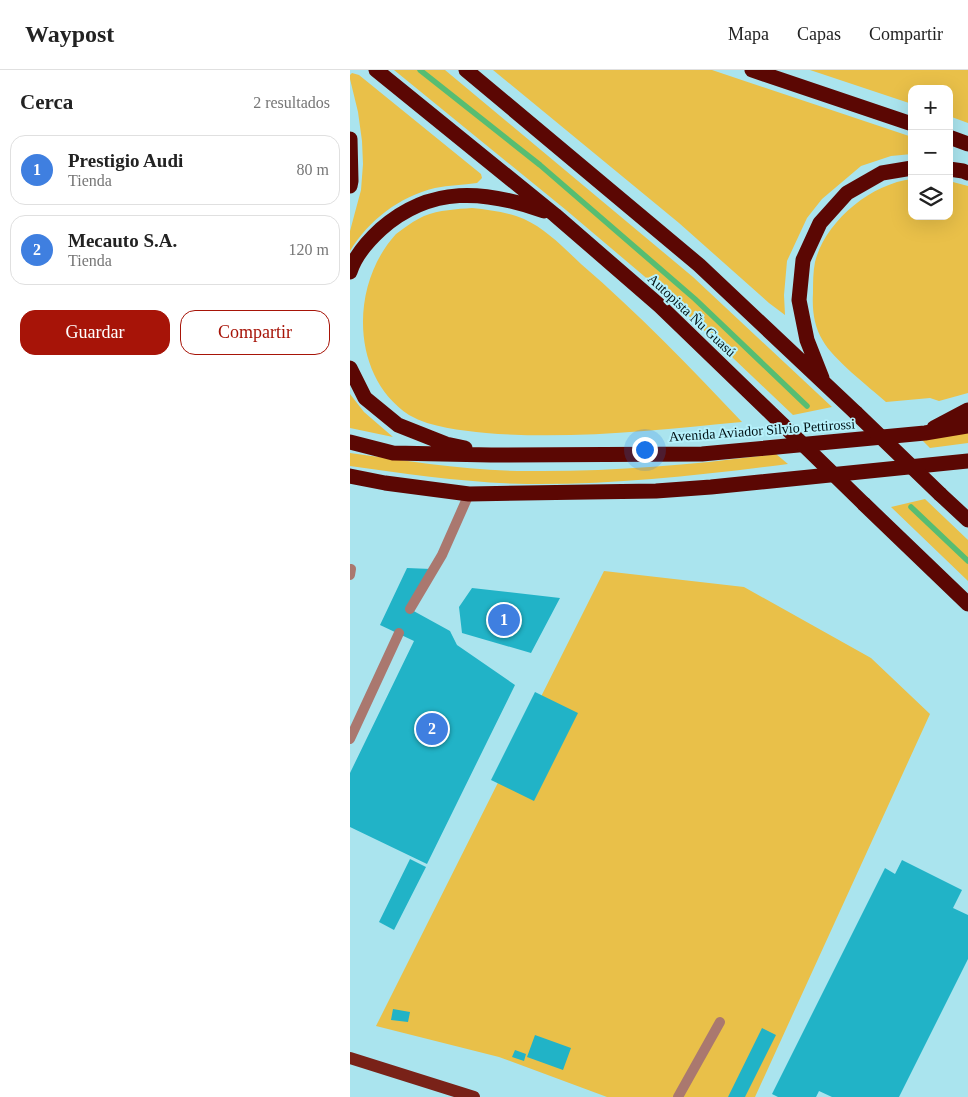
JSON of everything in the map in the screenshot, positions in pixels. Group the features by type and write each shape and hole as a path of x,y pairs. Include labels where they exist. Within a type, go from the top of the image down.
{"highway":[{"name":"Autopista Ñu Guasú","path":"376,70 555,215 660,306 968,604"},
{"path":"466,70 699,265 968,520"},
{"path":"752,70 908,123"},
{"path":"953,138 968,144"},
{"path":"350,139 350,186"},
{"path":"823,382 808,340 799,300 803,260 820,223 847,193 882,173 908,169"},
{"path":"953,170 968,173"},
{"path":"350,272 353,263 372,237 396,216 424,202 460,195 489,196 516,201 555,215"},
{"path":"350,368 365,398 398,425 446,444 490,455"},
{"path":"925,433 968,410"},
{"name":"Avenida Aviador Silvio Pettirossi","path":"350,442 393,453 490,455 702,454 925,433 968,426"},
{"path":"350,476 385,483 469,494 656,490 767,482 968,461"}],"main road":[{"path":"350,1058 474,1097"}],"lane":[{"path":"410,609 442,555 469,494"},
{"path":"350,739 399,632"},
{"path":"678,1097 720,1022"}],"shaded area":[{"path":"394,70 445,70 693,277 832,407 793,415 670,298 566,210"},
{"path":"493,70 712,70 908,136 908,154 891,156 861,166 822,199 807,218 787,261 784,295 785,315 679,223"},
{"path":"810,70 968,70 968,123 953,117 953,85 908,85 908,103"},
{"path":"352,73 359,75 481,174 482,178 477,183 435,188 409,197 386,211 366,229 350,251 350,231 361,190 363,164 358,112 350,79"},
{"path":"908,180 908,220 953,220 953,182 968,186 968,393 939,401 930,398 886,402 861,381 828,348 818,330 813,312 815,262 820,247 828,233 839,219 865,197 896,182"},
{"path":"472,208 499,212 524,219 547,233 643,321 742,422 582,435 518,435 446,428 427,423 409,415 390,398 376,377 367,354 363,329 364,303 370,278 381,255 396,234 406,227 430,214"},
{"path":"350,394 364,412 393,437 350,428"},
{"path":"968,431 968,443 930,448 920,438"},
{"path":"350,453 438,465 505,471 620,469 776,454 788,464 625,481 527,484 460,480 350,466"},
{"path":"925,499 968,540 968,581 891,507"},
{"path":"604,571 744,587 871,658 930,714 755,1097 607,1097 499,1057 376,1026"}],"building":[{"path":"407,568 431,569 410,609 450,631 457,645 515,685 427,864 350,827 350,773 414,641 380,625"},
{"path":"472,588 560,598 531,653 462,633 459,607"},
{"path":"535,692 578,713 534,801 491,780"},
{"path":"410,859 426,867 394,930 379,922"},
{"path":"902,860 962,890 953,908 968,915 968,959 899,1097 832,1097 819,1091 816,1097 778,1097 772,1094 885,868 895,874"},
{"path":"393,1009 410,1012 408,1022 391,1020"},
{"path":"762,1028 776,1035 745,1097 728,1097"},
{"path":"535,1035 571,1048 563,1070 527,1057"},
{"path":"515,1050 526,1054 524,1061 512,1057"}],"waterway":[{"path":"420,70 540,165 695,299 807,406"},
{"path":"911,507 968,561"}],"place":[{"name":"Prestigio Audi","path":"504,620"},
{"name":"Mecauto S.A.","path":"432,729"}]}
